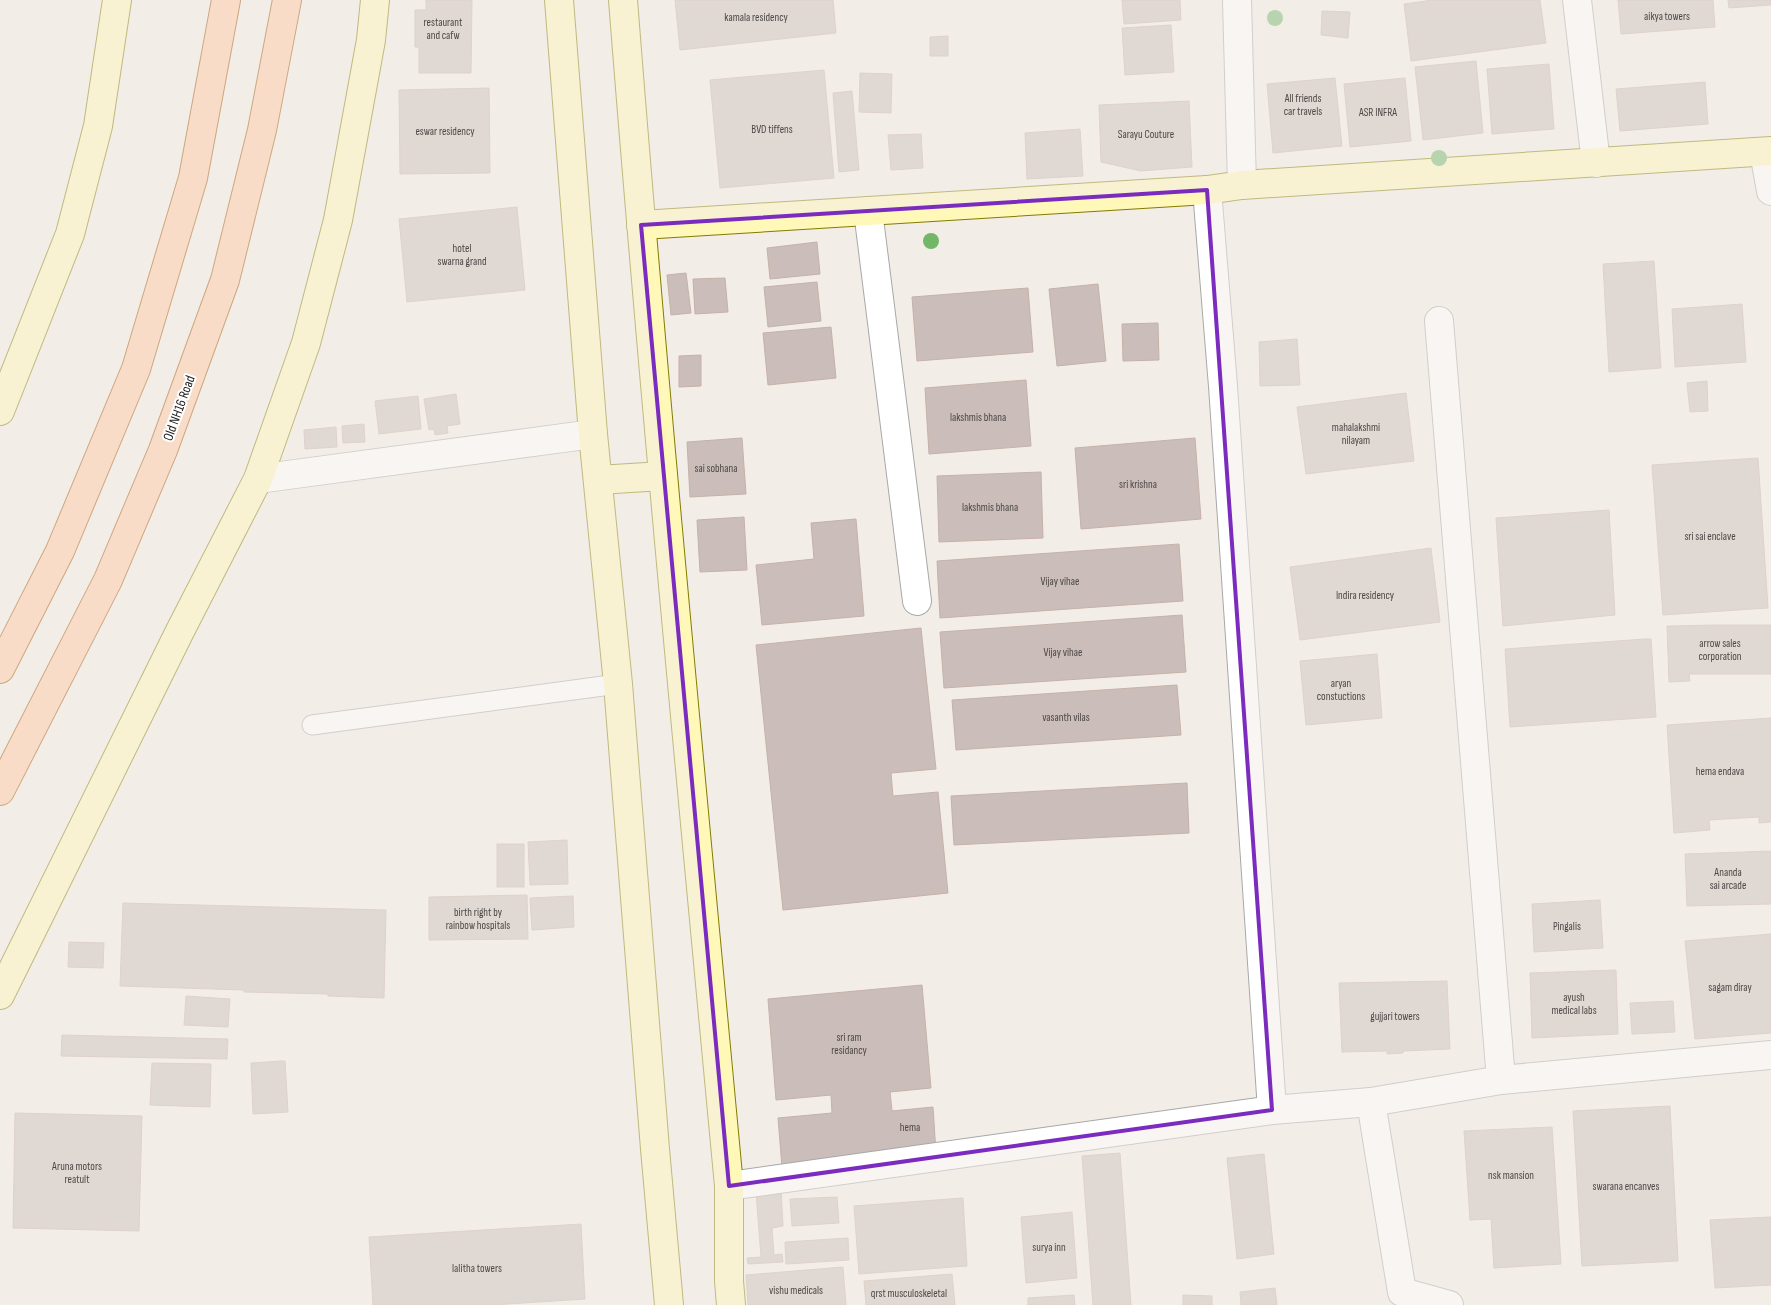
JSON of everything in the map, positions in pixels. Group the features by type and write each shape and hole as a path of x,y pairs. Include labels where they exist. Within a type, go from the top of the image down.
{"main road":[{"path":"0,669 60,551 136,369 193,178 226,0"},
{"name":"Old NH16 Road","path":"0,791 108,580 163,450 222,289 262,130 287,0"}],"street":[{"path":"0,411 70,234 98,126 117,0"},
{"path":"0,995 180,631 258,479 306,342 338,220 371,40 375,0"},
{"path":"559,0 593,434 618,684 669,1305"},
{"path":"624,0 663,476 729,1186 730,1305"},
{"path":"1237,0 1242,185"},
{"path":"1577,0 1596,162"},
{"path":"641,225 1207,190 1242,185 1596,162 1769,167"},
{"path":"1207,190 1223,386 1272,1110"},
{"path":"868,211 917,601"},
{"path":"1439,321 1501,1080"},
{"path":"258,479 593,434"},
{"path":"598,480 663,476"},
{"path":"729,1186 1272,1110 1371,1102 1501,1080 1771,1055"},
{"path":"1371,1102 1402,1292 1450,1305"}],"lane":[{"path":"312,725 618,684"}],"highlighted area":[{"path":"1207,190 1272,1110 729,1186 641,225"}],"building":[{"path":"426,0 472,0 471,73 419,73 419,47 415,47 415,10 426,10"},
{"path":"675,0 833,0 836,33 680,50"},
{"path":"1122,0 1180,0 1181,20 1124,24"},
{"path":"1433,0 1540,0 1546,43 1411,61 1404,4"},
{"path":"1618,0 1713,0 1715,27 1621,34"},
{"path":"1728,0 1771,0 1771,5 1729,8"},
{"path":"1322,11 1350,12 1348,38 1321,35"},
{"path":"1171,25 1174,72 1125,75 1122,28"},
{"path":"948,36 948,56 930,56 930,37"},
{"path":"1476,61 1483,133 1423,140 1415,67"},
{"path":"1549,64 1554,129 1492,134 1487,69"},
{"path":"824,70 834,178 720,188 710,80"},
{"path":"860,73 892,74 891,113 859,112"},
{"path":"1335,78 1342,146 1273,153 1267,84"},
{"path":"1405,78 1411,141 1350,147 1344,84"},
{"path":"1705,82 1708,124 1620,131 1616,89"},
{"path":"489,88 490,173 400,174 399,90"},
{"path":"852,91 859,170 839,172 833,93"},
{"path":"1189,101 1192,167 1141,171 1101,162 1099,105"},
{"path":"1080,129 1083,176 1027,179 1025,133"},
{"path":"921,134 923,168 891,170 888,135"},
{"name":"hotel swarna grand","path":"517,207 525,290 407,302 399,219"},
{"path":"817,242 820,274 770,279 767,248"},
{"path":"1654,261 1661,368 1609,372 1603,264"},
{"path":"686,273 691,313 671,315 667,275"},
{"path":"725,278 728,312 695,314 693,279"},
{"path":"817,282 821,321 768,327 764,287"},
{"path":"1098,284 1106,361 1057,366 1049,289"},
{"path":"1028,288 1033,352 917,361 912,297"},
{"path":"1742,304 1746,362 1675,367 1672,309"},
{"path":"1158,323 1159,360 1123,361 1122,324"},
{"path":"831,327 836,378 768,385 763,333"},
{"path":"1297,339 1300,385 1260,386 1259,342"},
{"path":"701,355 701,386 679,387 679,356"},
{"path":"1026,380 1031,446 929,454 925,388"},
{"path":"1707,381 1708,411 1690,412 1687,383"},
{"path":"1406,393 1414,461 1306,474 1297,407"},
{"path":"456,394 460,424 447,426 448,433 435,435 434,429 429,430 424,399"},
{"path":"418,396 421,429 379,434 375,401"},
{"path":"364,424 365,442 343,443 342,426"},
{"path":"336,427 337,447 305,449 304,430"},
{"path":"742,438 746,494 690,497 687,442"},
{"path":"1195,438 1201,519 1081,529 1075,448"},
{"path":"1758,458 1768,608 1663,615 1652,465"},
{"path":"1041,472 1043,538 939,542 937,476"},
{"path":"1609,510 1615,615 1503,626 1496,518"},
{"path":"744,517 747,570 700,572 697,520"},
{"path":"856,519 864,616 762,625 756,565 814,559 811,523"},
{"path":"1179,544 1183,601 940,618 937,561"},
{"path":"1431,548 1440,622 1300,640 1290,567"},
{"path":"1182,615 1186,672 944,688 940,632"},
{"path":"1771,625 1771,674 1689,674 1690,681 1669,682 1667,626"},
{"path":"921,628 936,769 891,773 893,796 938,792 948,893 783,910 756,645"},
{"path":"1651,639 1656,717 1510,727 1505,649"},
{"path":"1377,654 1382,718 1306,725 1300,661"},
{"path":"1177,685 1181,735 956,750 952,700"},
{"path":"1771,718 1771,822 1759,823 1759,817 1709,820 1710,830 1674,833 1667,725"},
{"path":"1187,783 1189,833 954,845 951,796"},
{"path":"567,840 568,884 530,885 528,842"},
{"path":"497,844 524,844 524,887 497,887"},
{"path":"1771,851 1771,904 1687,906 1685,854"},
{"path":"527,895 528,939 429,940 429,897"},
{"path":"573,896 574,927 532,930 530,898"},
{"path":"1600,900 1603,948 1534,952 1532,904"},
{"path":"123,903 386,910 384,998 328,996 328,994 244,992 244,990 120,986"},
{"path":"1771,934 1771,1033 1695,1039 1685,941"},
{"path":"69,942 104,943 103,968 68,967"},
{"path":"1616,970 1618,1034 1532,1038 1530,973"},
{"path":"1447,981 1450,1049 1403,1051 1403,1053 1387,1054 1387,1051 1342,1052 1339,983"},
{"path":"922,985 931,1088 890,1092 892,1111 933,1107 936,1153 782,1167 778,1118 832,1113 831,1095 776,1100 768,999"},
{"path":"186,996 230,999 228,1027 184,1025"},
{"path":"1673,1001 1675,1032 1632,1034 1630,1003"},
{"path":"62,1035 228,1039 227,1059 61,1056"},
{"path":"285,1061 288,1112 253,1114 251,1063"},
{"path":"152,1063 211,1064 210,1107 150,1105"},
{"path":"1670,1106 1678,1261 1582,1266 1573,1111"},
{"path":"15,1113 142,1116 139,1231 13,1228"},
{"path":"1552,1127 1561,1264 1494,1268 1491,1219 1470,1220 1464,1131"},
{"path":"1120,1153 1131,1305 1093,1305 1082,1156"},
{"path":"1264,1154 1274,1254 1237,1259 1227,1158"},
{"path":"781,1190 783,1226 772,1228 774,1255 782,1254 783,1262 748,1264 747,1258 761,1257 756,1192"},
{"path":"837,1197 839,1223 792,1226 790,1199"},
{"path":"963,1198 967,1266 859,1274 854,1206"},
{"path":"1072,1212 1077,1278 1026,1283 1021,1217"},
{"path":"1771,1217 1771,1285 1715,1288 1710,1220"},
{"path":"581,1224 585,1299 492,1305 373,1305 369,1237"},
{"path":"848,1238 849,1260 786,1264 785,1242"},
{"path":"843,1267 846,1305 748,1305 746,1275"},
{"path":"952,1274 955,1305 866,1305 864,1281"},
{"path":"1275,1288 1277,1305 1241,1305 1240,1292"},
{"path":"1074,1295 1075,1305 1028,1305 1028,1298"},
{"path":"1183,1295 1212,1296 1212,1305 1183,1305"}]}
